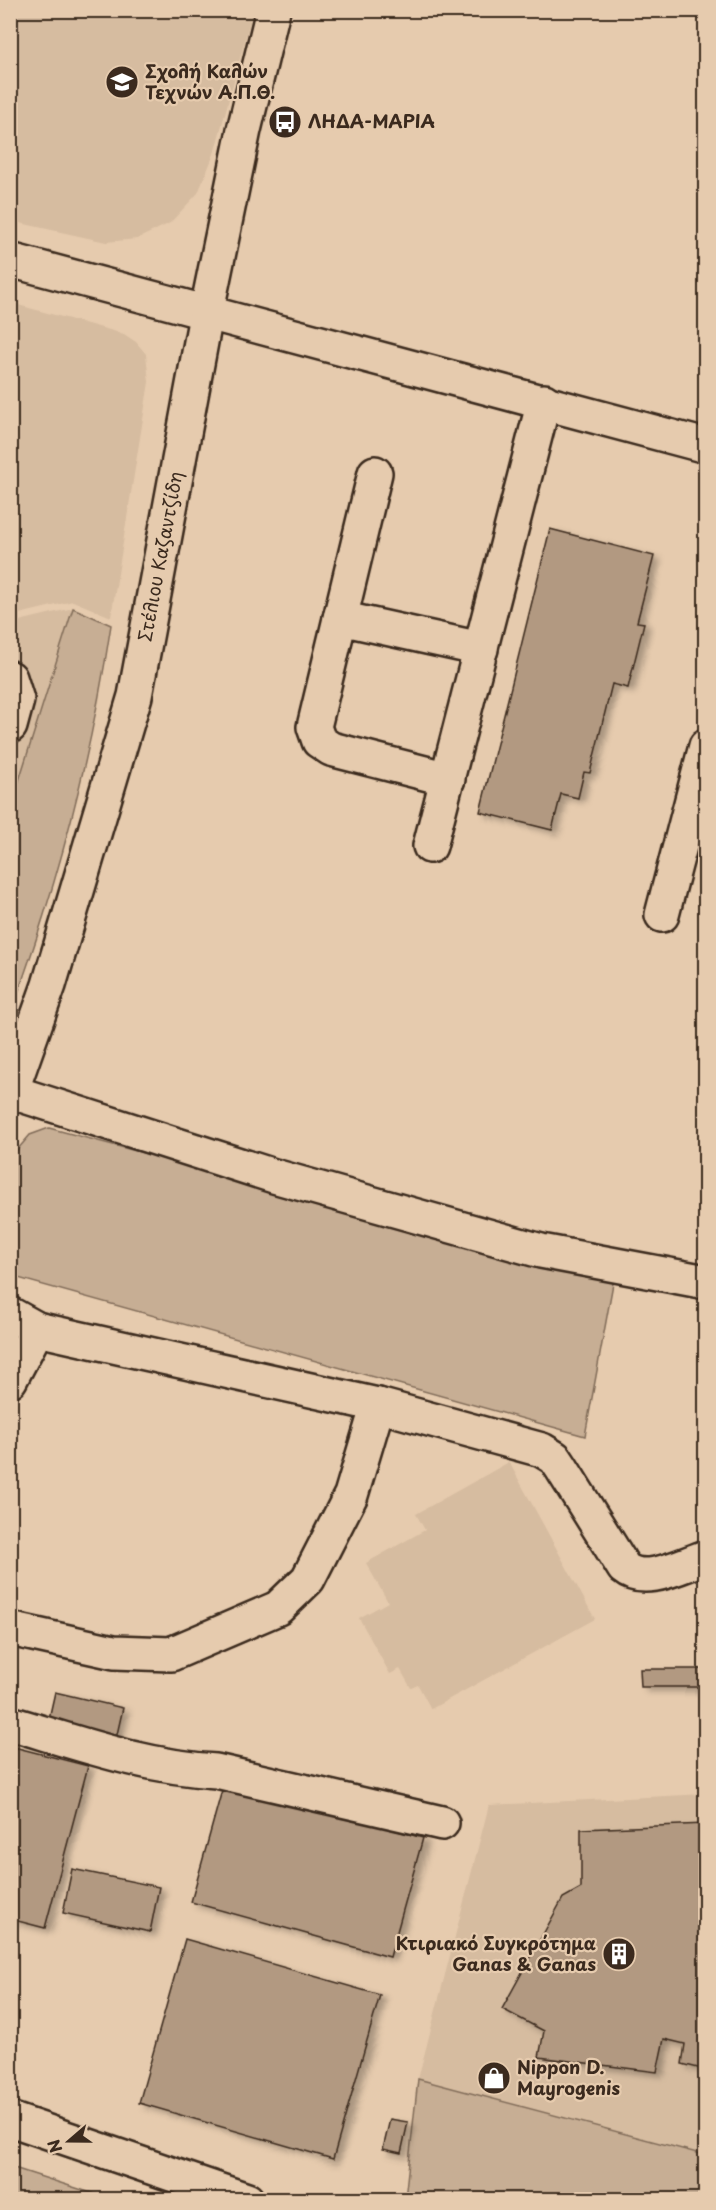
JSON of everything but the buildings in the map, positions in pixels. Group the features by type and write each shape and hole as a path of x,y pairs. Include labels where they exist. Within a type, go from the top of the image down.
{"street":[{"name":"Στέλιου Καζαντζίδη","path":"11,1094 49,985 135,696 207,310 244,130 273,10"},
{"path":"10,260 207,310 705,446"},
{"path":"430,846 544,401"},
{"path":"375,473 314,727 319,741 331,749 448,778"},
{"path":"340,618 481,649"},
{"path":"10,678 17,700 10,726"},
{"path":"662,915 705,746"},
{"path":"11,1094 274,1176 541,1251 705,1282"},
{"path":"10,1380 24,1321 378,1406 542,1450 555,1458 624,1568 632,1575 644,1577 705,1557"},
{"path":"10,1629 114,1652 171,1654 278,1608 308,1579 351,1495 378,1406"},
{"path":"10,1723 140,1761 181,1769 216,1771 442,1823"},
{"path":"10,2120 247,2199"}],"shaded area":[{"name":"Σχολή Καλών Τεχνών Α.Π.Θ.","path":"11,10 253,11 214,154 198,193 170,223 137,239 106,242 11,221"},
{"path":"11,303 124,334 136,342 146,354 149,382 111,617 73,601 11,616"},
{"path":"73,608 111,625 99,703 40,932 11,1012 11,623"},
{"path":"73,608 111,625 93,724 71,821 28,965 11,1012 11,806"},
{"path":"49,1128 614,1278 585,1436 11,1276 11,1157 30,1135"},
{"path":"509,1462 595,1619 431,1709 418,1685 411,1688 400,1669 390,1674 359,1618 388,1602 366,1563 425,1530 416,1514"},
{"path":"705,1794 705,2155 418,2079 489,1805"},
{"path":"418,2079 705,2155 705,2199 405,2199"},
{"path":"11,2167 110,2199 16,2199 11,2197"}],"place":[{"name":"Σχολή Καλών Τεχνών Α.Π.Θ.","path":"122,82"},
{"name":"ΛΗΔΑ-ΜΑΡΙΑ","path":"285,122"},
{"name":"Κτιριακό Συγκρότημα Ganas & Ganas","path":"619,1954"},
{"name":"Nippon D. Mayrogenis","path":"494,2078"}]}
